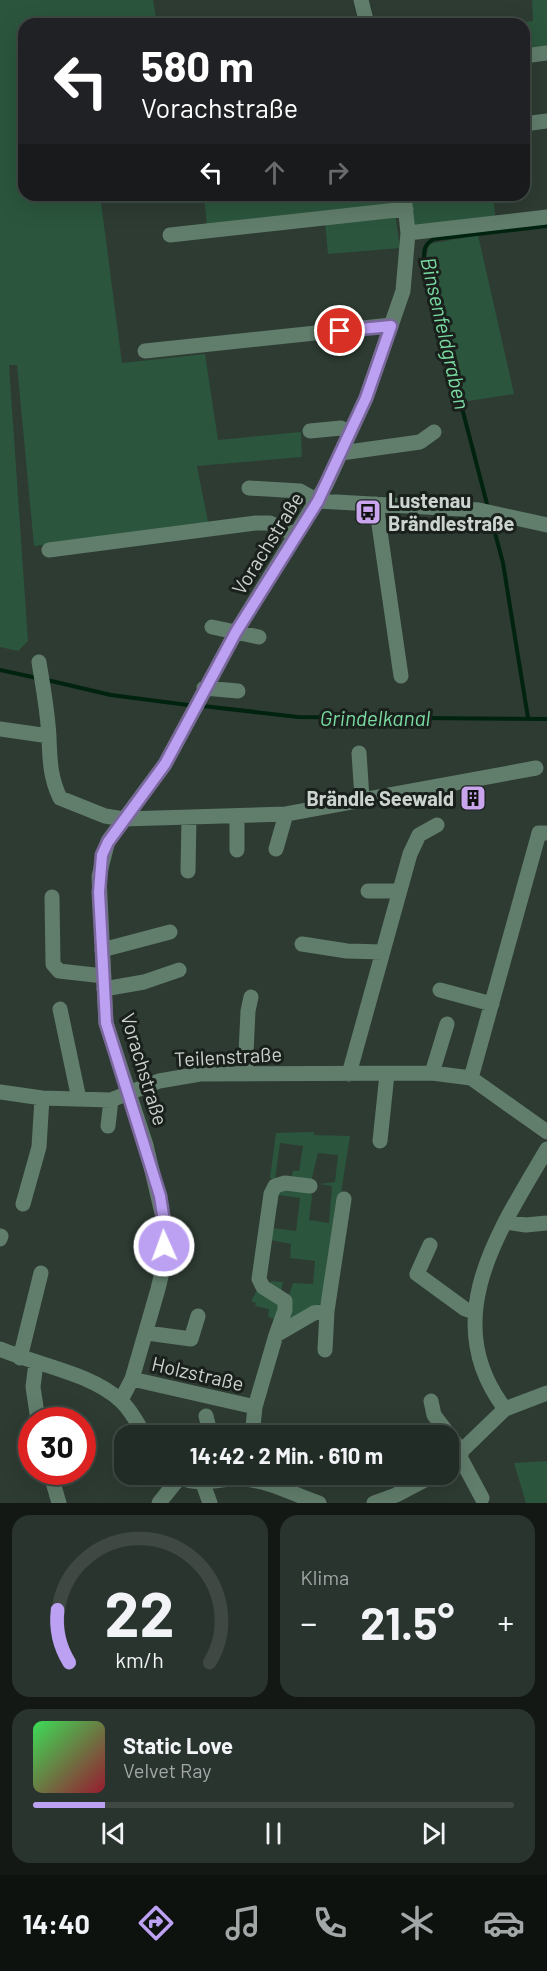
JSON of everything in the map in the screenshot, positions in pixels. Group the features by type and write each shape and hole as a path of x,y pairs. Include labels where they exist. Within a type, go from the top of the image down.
{"street":[{"path":"361,0 366,18"},
{"path":"530,55 547,52"},
{"path":"530,123 547,121"},
{"name":"Vorachstraße","path":"121,1400 132,1379 147,1333 163,1268 164,1222 157,1186 130,1092 108,1033 99,871 108,842 165,764 236,632 318,501 366,398 389,333 403,291 408,233 405,202 170,235"},
{"path":"408,233 547,217"},
{"path":"145,351 389,333"},
{"path":"212,352 389,333"},
{"path":"310,431 341,428 350,433"},
{"path":"340,453 420,442 434,432"},
{"path":"249,488 300,491 318,501 479,510 547,525"},
{"path":"376,504 401,676"},
{"path":"49,550 256,523 270,524 296,536"},
{"path":"212,627 259,637"},
{"path":"40,666 49,736 48,764 60,798 105,816 124,819 286,814 362,798 536,768"},
{"path":"204,688 238,691"},
{"path":"0,729 49,736"},
{"path":"359,753 362,798"},
{"path":"276,849 286,814"},
{"path":"237,817 237,850"},
{"path":"188,871 189,818"},
{"path":"349,1074 410,854 419,836 437,825"},
{"path":"471,1078 539,833 547,833"},
{"path":"368,891 399,891"},
{"path":"52,897 53,964 59,971 104,982 144,982 179,970"},
{"path":"102,950 170,932"},
{"path":"302,944 347,951 382,952"},
{"path":"440,990 492,1004"},
{"path":"245,1074 248,1011 251,997"},
{"path":"60,1009 79,1099"},
{"path":"432,1073 447,1024"},
{"name":"Teilenstraße","path":"0,1092 42,1098 111,1100 180,1076 432,1073 471,1078 547,1132"},
{"path":"380,1142 387,1074"},
{"path":"23,1204 39,1147 42,1098"},
{"path":"108,1126 111,1100"},
{"path":"505,1409 486,1381 477,1360 474,1312 488,1263 506,1222 547,1149"},
{"name":"Holzstraße","path":"253,1425 255,1407 285,1311 285,1301 263,1287 259,1279 272,1189 285,1182 310,1186"},
{"path":"325,1350 327,1311 345,1199"},
{"path":"506,1222 525,1225 547,1223"},
{"path":"430,1245 417,1274 465,1309 474,1312"},
{"path":"20,1358 41,1273"},
{"path":"276,1335 314,1313 327,1311"},
{"path":"147,1333 191,1340 198,1316"},
{"path":"0,1349 20,1358 68,1372 121,1400 138,1425"},
{"path":"36,1363 33,1386 36,1407"},
{"name":"Holzstraße","path":"132,1379 255,1407"},
{"path":"459,1454 505,1409 547,1394"},
{"path":"431,1401 439,1425"},
{"path":"206,1416 208,1425"},
{"path":"459,1462 482,1498"},
{"path":"54,1485 59,1503"},
{"path":"159,1503 171,1485"},
{"path":"203,1485 210,1503"},
{"path":"289,1485 319,1503"},
{"path":"374,1503 415,1485"}],"green space":[{"path":"0,0 153,0 156,18 18,18 18,201 111,201 101,202 122,363 205,354 218,440 301,432 302,457 197,466 209,527 34,546 17,365 9,365 28,641 18,651 0,647"},
{"path":"532,0 547,0 547,50 530,52 530,21 533,21"},
{"path":"205,201 395,201 395,205 207,226"},
{"path":"410,201 494,201 495,214 493,218 420,226 414,224"},
{"path":"395,214 400,248 328,254 325,222"},
{"path":"478,235 514,394 462,402 426,261 429,244"},
{"path":"314,1132 314,1135 350,1136 325,1295 314,1313 281,1321 268,1317 269,1309 255,1306 256,1303 251,1301 261,1283 270,1291 271,1281 283,1282 280,1297 286,1304 293,1283 313,1284 315,1261 290,1258 291,1244 265,1239 266,1227 296,1231 300,1198 279,1195 277,1207 270,1206 271,1194 290,1183 293,1171 299,1171 303,1146 280,1143 275,1179 270,1178 276,1133","holes":["318,1153 338,1155 335,1182 319,1184 332,1186 329,1223 309,1220 312,1197 310,1186"]},
{"path":"547,1461 547,1503 526,1503 514,1463"}],"waterway":[{"name":"Binsenfeldgraben","path":"487,504 424,262 425,249 434,239 547,226"},
{"name":"Binsenfeldgraben","path":"491,518 503,563 528,718"},
{"name":"Grindelkanal","path":"0,670 37,678"},
{"name":"Grindelkanal","path":"47,680 111,695 188,705"},
{"name":"Grindelkanal","path":"203,706 298,717 547,719"}],"place":[{"name":"Lustenau Brändlestraße","path":"368,512"},
{"name":"Brändle Seewald","path":"473,798"}],"route":[{"path":"164,1246 164,1222 160,1196 130,1092 111,1044 106,1023 99,892 102,855 108,842 174,750 204,688 236,632 318,501 366,398 391,326 340,331"}]}
